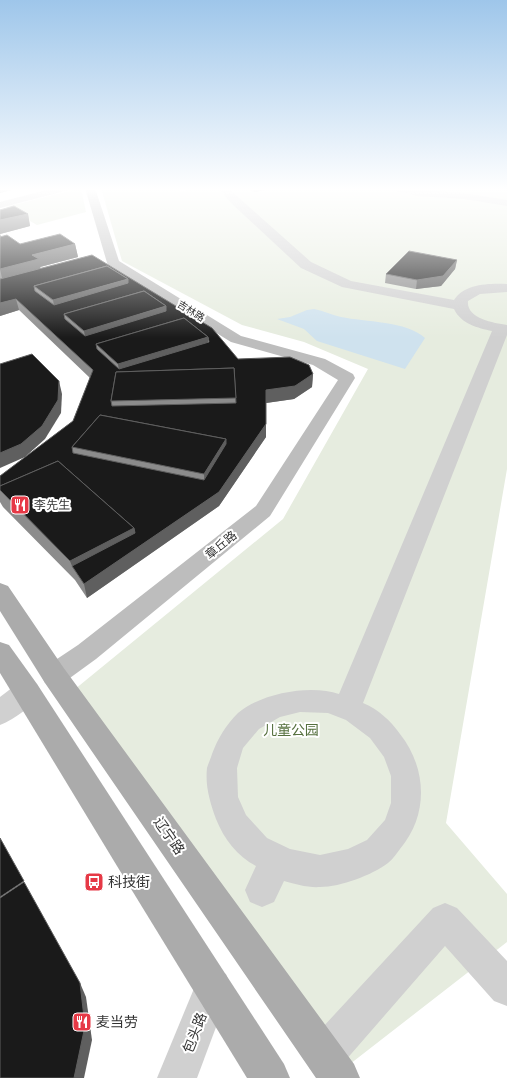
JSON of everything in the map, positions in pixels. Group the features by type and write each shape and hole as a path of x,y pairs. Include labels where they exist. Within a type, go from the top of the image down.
{"main road":[{"name":"辽宁路","path":"0,592 54,675 332,1066"},
{"path":"0,652 27,692 128,855 270,1078"}],"street":[{"name":"吉林路","path":"105,238 113,263 236,339 319,362 346,378"},
{"path":"276,238 306,265 347,284 460,306"},
{"path":"347,709 504,330 485,325 463,313 460,306 461,299 467,294 477,290 507,288"},
{"name":"章丘路","path":"54,675 87,652 263,512 346,378"},
{"path":"0,713 27,692"},
{"path":"300,701 329,702 356,712 380,729 396,750 406,776 406,803 397,829 378,851 352,865 320,871 286,865 277,860 256,849 234,825 223,796 222,768 231,742 249,721 273,707 300,701"},
{"path":"262,890 277,860"},
{"path":"332,1066 445,920 507,988"},
{"name":"包头路","path":"177,1078 213,987"}],"green space":[{"name":"儿童公园","path":"115,238 507,238 507,469 446,823 507,894 507,942 332,1078 69,694 283,519 368,369 304,342 242,325 122,261"}],"water":[{"path":"314,309 351,319 397,325 417,332 425,338 405,369 317,341 304,329 277,319 290,317 307,310"}],"building":[{"path":"0,238 12,238 20,244 43,238 66,238 75,244 32,255 39,259 0,269"},
{"path":"409,251 457,260 443,276 417,280 386,274"},
{"path":"92,255 212,328 238,359 290,357 309,365 313,374 295,386 266,390 266,424 219,492 84,584 72,566 135,533 134,528 58,461 0,486 0,476 73,421 93,370 16,299 0,303 0,279","holes":["107,266 128,279 128,283 54,305 35,291 34,286","144,291 166,306 166,311 85,336 65,319 64,314","184,318 208,337 209,342 119,369 97,349 96,344","234,368 236,403 112,406 111,401 116,372","100,415 226,439 226,444 204,480 73,453 72,447"]},
{"path":"107,266 128,279 53,300 34,286"},
{"path":"144,291 166,306 84,331 64,314"},
{"path":"184,318 208,337 118,364 96,344"},
{"path":"32,354 59,381 58,400 42,426 21,444 0,453 0,364"},
{"path":"234,368 236,398 111,401 116,372"},
{"path":"100,415 226,439 204,474 72,447"},
{"path":"58,461 134,528 70,561 0,490 0,486"},
{"path":"0,838 24,881 0,897"},
{"path":"24,882 80,983 85,1026 74,1078 0,1078 0,898"}],"place":[{"name":"李先生","path":"20,505"},
{"name":"科技街","path":"94,882"},
{"name":"麦当劳","path":"82,1022"}]}
